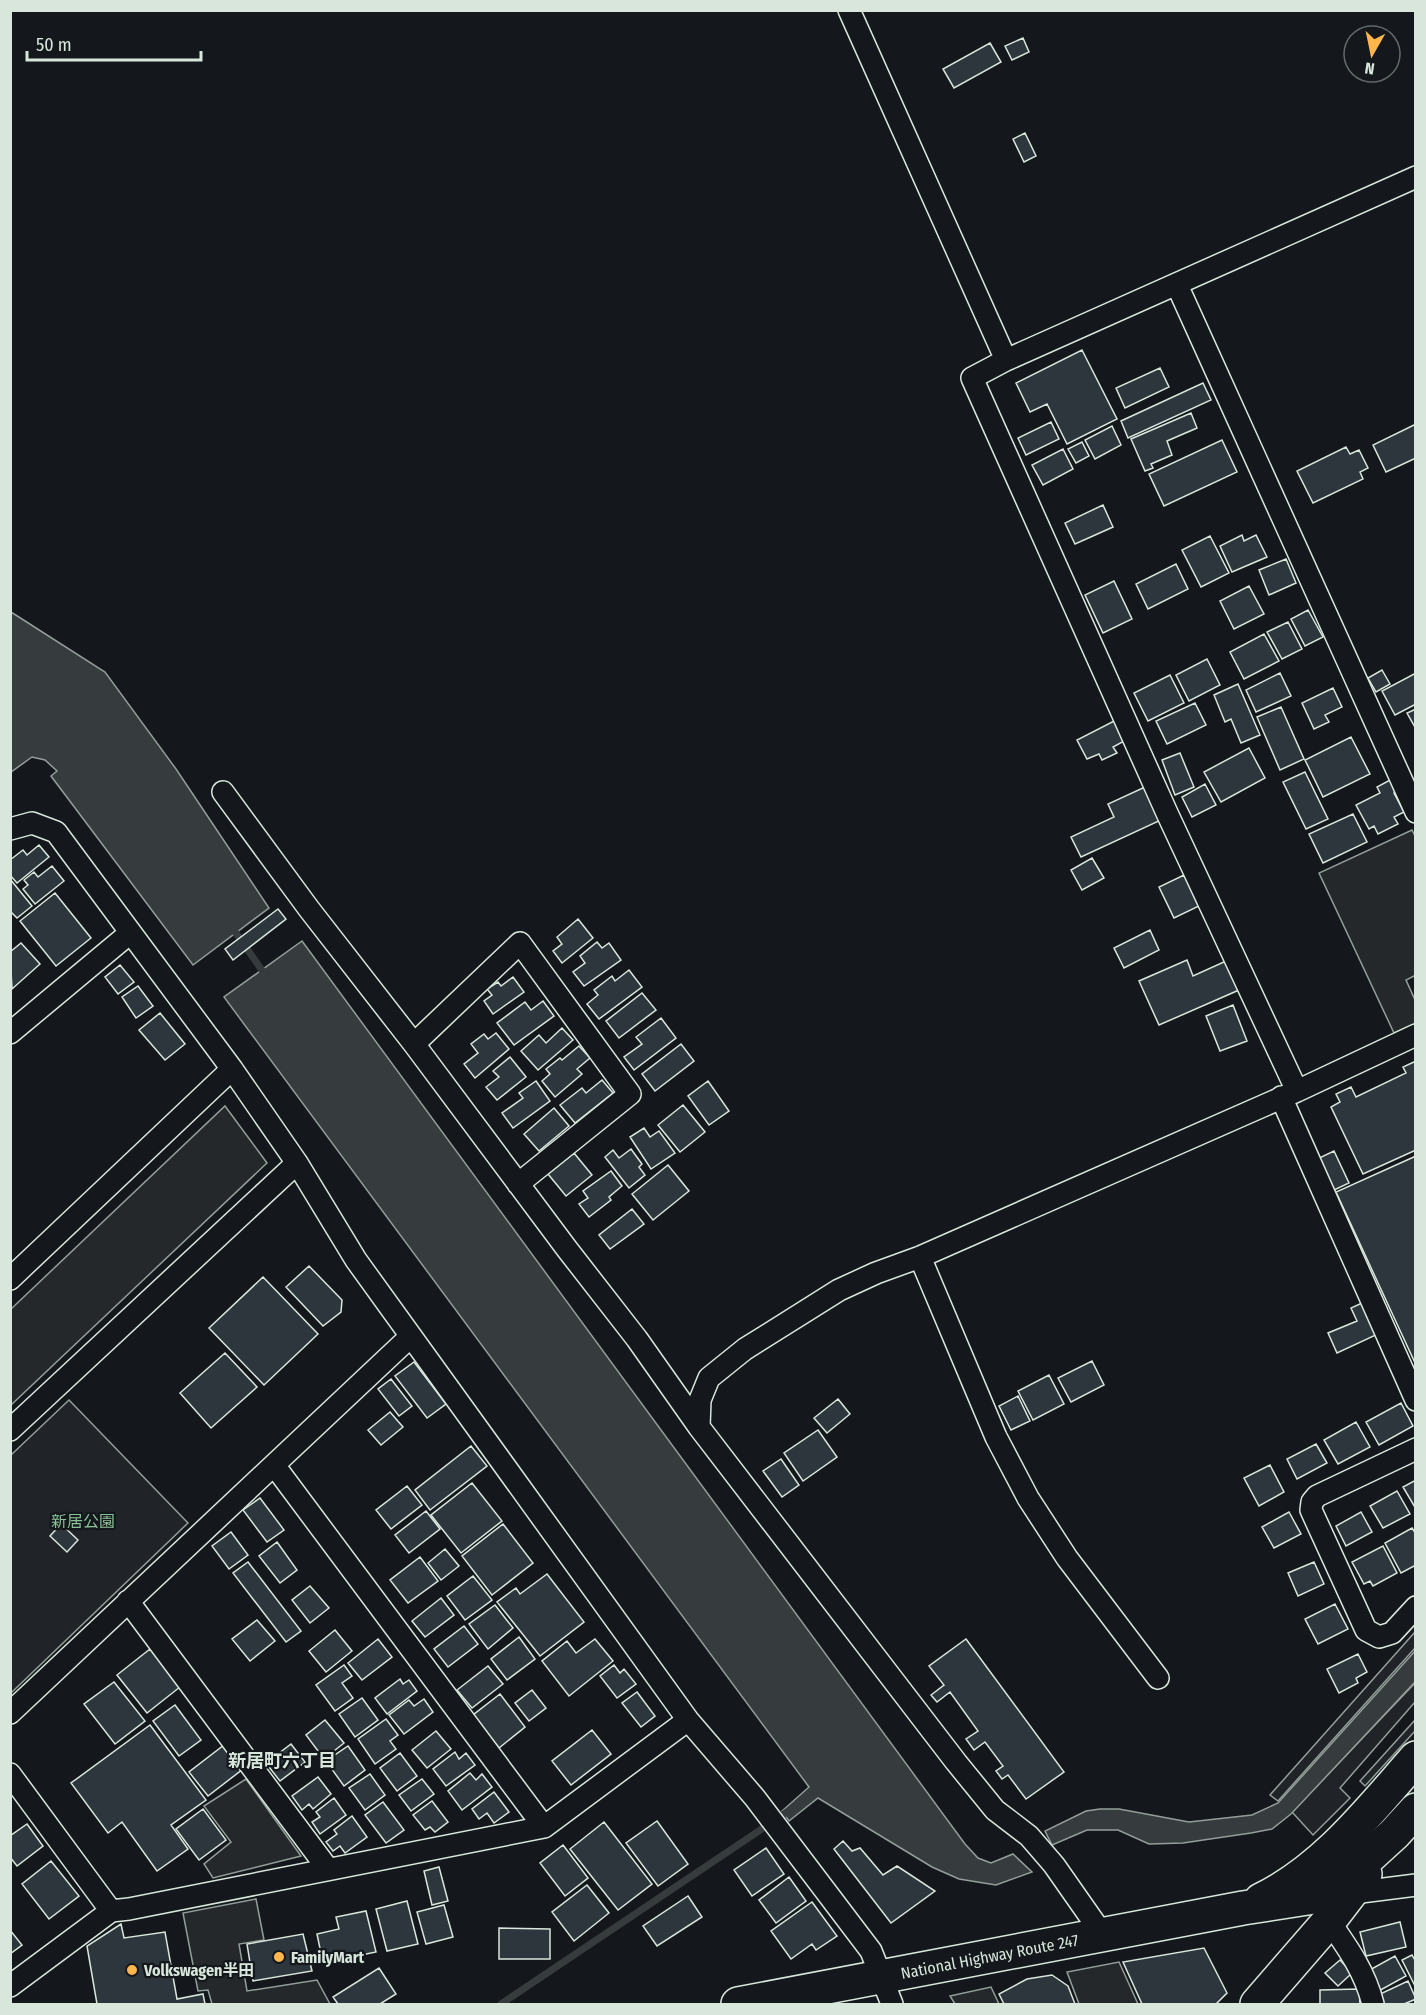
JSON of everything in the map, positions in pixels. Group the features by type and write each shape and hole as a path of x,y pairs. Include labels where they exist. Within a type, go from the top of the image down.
{"highway":[{"name":"National Highway Route 247","path":"1243,1908 1270,1895 1307,1872 1370,1811 1416,1758"},
{"name":"National Highway Route 247","path":"738,2004 887,1990 1103,1935 1243,1908 1322,1909 1348,1876 1394,1834 1416,1810"},
{"path":"1257,2004 1288,1969 1322,1909 1370,1811"},
{"path":"1322,1909 1350,1894 1394,1834"}],"street":[{"path":"849,10 1006,360"},
{"path":"1416,177 1006,360 972,378 1167,813 1289,1094 1416,1400"},
{"path":"1177,285 1416,812"},
{"path":"223,792 309,909 638,1339 699,1427 956,1762 995,1810 1029,1836 1054,1865 1103,1935"},
{"path":"10,829 32,823 56,832 232,1069 297,1163 356,1260 687,1720 755,1798 871,1951 887,1990"},
{"path":"10,1033 130,933"},
{"path":"414,1044 520,943 630,1094 518,1184"},
{"path":"699,1427 700,1400 709,1378 745,1349 839,1290 920,1257 1289,1094 1416,1035"},
{"path":"10,1279 232,1069"},
{"path":"10,1430 297,1163"},
{"path":"920,1257 996,1437 1028,1498 1067,1558 1158,1678"},
{"path":"10,1713 410,1337"},
{"path":"1416,1449 1317,1496 1312,1502 1311,1510 1366,1630 1379,1637 1392,1633 1416,1607"},
{"path":"274,1465 544,1827"},
{"path":"128,1601 328,1869"},
{"path":"10,1986 111,1911 544,1827 687,1720"},
{"path":"10,1774 111,1911"},
{"path":"1350,1894 1416,1885"},
{"path":"1322,1909 1353,1954 1369,1989 1373,2004"}],"green space":[{"name":"新居公園","path":"69,1400 188,1523 11,1693 11,1455"},
{"path":"1415,1632 1415,1648 1278,1801 1270,1795"},
{"path":"1415,1683 1415,1702 1340,1788 1350,1798 1313,1835 1292,1812"},
{"path":"1415,1720 1415,1731 1365,1786 1360,1781"}],"shaded area":[{"path":"11,612 105,672 176,769 269,908 193,965 51,776 57,771 45,760 32,757 11,772"},
{"path":"1412,830 1416,838 1416,975 1406,980 1415,1000 1415,1024 1394,1033 1319,873"},
{"path":"302,941 965,1844 978,1858 991,1863 1013,1854 1032,1872 996,1885 959,1879 932,1867 818,1798 789,1821 782,1811 809,1787 224,997"},
{"path":"225,1106 267,1163 11,1405 11,1309"},
{"path":"1415,1651 1415,1682 1291,1814 1272,1829 1183,1843 1149,1844 1118,1830 1087,1830 1052,1845 1045,1831 1086,1811 1119,1809 1189,1822 1252,1815 1278,1803"},
{"path":"246,1779 301,1856 213,1878 204,1864 231,1842 204,1806"},
{"path":"256,1899 264,1940 239,1944 247,1991 317,1980 330,2004 212,2004 208,1990 198,1991 183,1913"},
{"path":"1119,1962 1138,2004 1079,2004 1067,1972"},
{"path":"991,1987 999,2004 955,2004 950,1996"}],"building":[{"path":"1023,38 1029,52 1012,60 1005,46"},
{"path":"990,43 1001,62 954,88 943,69"},
{"path":"1025,133 1036,156 1024,162 1013,139"},
{"path":"1082,350 1117,419 1067,444 1047,404 1030,412 1016,383"},
{"path":"1160,368 1169,387 1125,408 1116,388"},
{"path":"1203,383 1211,400 1128,438 1121,421"},
{"path":"1191,413 1197,428 1167,441 1172,455 1151,464 1153,468 1145,471 1131,439"},
{"path":"1051,422 1059,439 1026,455 1018,438"},
{"path":"1416,424 1416,458 1386,472 1373,445"},
{"path":"1112,426 1121,445 1095,459 1085,440"},
{"path":"1222,440 1237,472 1164,506 1149,474"},
{"path":"1082,442 1089,456 1076,463 1068,449"},
{"path":"1346,447 1350,454 1359,450 1368,468 1360,472 1363,479 1313,503 1297,471"},
{"path":"1063,449 1073,469 1043,485 1032,465"},
{"path":"1103,505 1113,527 1075,544 1065,523"},
{"path":"1242,535 1244,541 1256,535 1267,557 1232,572 1220,546"},
{"path":"1210,536 1229,573 1201,587 1182,550"},
{"path":"1286,559 1296,583 1269,595 1259,570"},
{"path":"1176,564 1188,589 1148,609 1136,584"},
{"path":"1114,581 1132,619 1103,633 1085,595"},
{"path":"1249,586 1264,614 1234,629 1220,601"},
{"path":"1308,610 1323,637 1305,646 1291,619"},
{"path":"1288,622 1302,649 1282,659 1267,632"},
{"path":"1264,634 1279,661 1244,679 1230,652"},
{"path":"1207,659 1220,685 1189,701 1176,675"},
{"path":"1382,670 1390,684 1376,692 1368,678"},
{"path":"1280,673 1291,696 1256,712 1246,690"},
{"path":"1416,673 1416,704 1395,715 1382,691"},
{"path":"1170,675 1184,703 1148,721 1134,693"},
{"path":"1238,684 1260,735 1241,743 1231,719 1225,722 1214,695"},
{"path":"1333,688 1342,707 1325,715 1329,722 1314,729 1302,703"},
{"path":"1195,703 1206,725 1167,744 1156,721"},
{"path":"1281,707 1304,759 1280,770 1257,717"},
{"path":"1416,709 1416,729 1407,713"},
{"path":"1116,720 1126,740 1113,747 1117,753 1102,760 1099,754 1087,759 1077,740"},
{"path":"1351,737 1370,774 1323,797 1305,760"},
{"path":"1249,748 1265,778 1221,802 1204,772"},
{"path":"1180,753 1194,787 1175,795 1162,760"},
{"path":"1305,772 1328,819 1306,829 1283,782"},
{"path":"1390,780 1404,812 1394,817 1398,824 1378,834 1374,826 1369,829 1356,805 1380,793 1377,787"},
{"path":"1205,784 1216,805 1192,817 1182,797"},
{"path":"1145,787 1161,820 1081,857 1071,837 1114,817 1108,804"},
{"path":"1353,814 1367,842 1323,863 1309,834"},
{"path":"39,845 49,857 17,883 10,875 10,860 23,850 27,855"},
{"path":"1092,858 1104,878 1082,890 1071,870"},
{"path":"52,866 64,881 35,904 23,889 28,885 24,880 34,872 38,877"},
{"path":"1184,875 1199,906 1174,918 1159,887"},
{"path":"10,879 32,906 17,918 10,911"},
{"path":"55,893 91,938 56,966 20,921"},
{"path":"278,909 286,919 233,960 225,949"},
{"path":"578,919 593,938 562,963 553,951 562,944 557,937"},
{"path":"1150,930 1159,950 1124,968 1114,948"},
{"path":"597,942 602,948 609,943 621,960 584,986 573,972 585,963 580,956"},
{"path":"21,943 40,964 12,989 10,952"},
{"path":"1187,960 1193,976 1226,961 1239,990 1159,1025 1139,981"},
{"path":"120,965 134,982 118,994 105,977"},
{"path":"629,970 642,987 599,1019 587,1004 598,995 594,990 612,976 615,981"},
{"path":"513,977 524,992 493,1014 484,1001 492,995 487,989 498,982 501,986"},
{"path":"138,986 153,1006 136,1018 122,997"},
{"path":"642,993 656,1010 619,1038 606,1021"},
{"path":"543,1001 554,1016 514,1045 497,1023 525,1002 531,1010"},
{"path":"1233,1005 1247,1041 1220,1051 1206,1016"},
{"path":"160,1013 185,1044 165,1060 139,1030"},
{"path":"661,1018 676,1038 634,1070 624,1057 642,1044 636,1037"},
{"path":"562,1028 573,1040 538,1070 521,1051 539,1035 546,1043"},
{"path":"496,1033 509,1049 475,1078 464,1064 478,1053 471,1044 484,1034 488,1039"},
{"path":"681,1044 694,1061 655,1091 642,1074"},
{"path":"579,1046 590,1058 577,1069 582,1074 555,1097 542,1081 550,1074 546,1069"},
{"path":"510,1057 526,1077 497,1100 486,1087 499,1077 493,1071"},
{"path":"1416,1061 1416,1150 1363,1174 1331,1107 1340,1102 1336,1094 1351,1087 1356,1097 1406,1073 1403,1067"},
{"path":"602,1080 613,1093 575,1123 560,1105 582,1088 586,1093"},
{"path":"536,1081 550,1101 513,1128 502,1113 523,1098 519,1093"},
{"path":"708,1081 729,1111 709,1125 688,1096"},
{"path":"683,1105 705,1132 680,1152 658,1125"},
{"path":"554,1108 569,1126 539,1151 524,1134"},
{"path":"644,1128 650,1137 659,1131 675,1153 651,1169 630,1137"},
{"path":"631,1149 642,1164 639,1167 645,1175 629,1188 605,1157 613,1150 619,1158"},
{"path":"1334,1151 1349,1183 1332,1191 1317,1159"},
{"path":"574,1153 592,1175 566,1196 548,1174"},
{"path":"1416,1156 1416,1365 1336,1192"},
{"path":"668,1165 689,1191 653,1220 632,1194"},
{"path":"611,1171 622,1186 609,1197 611,1200 589,1217 579,1204 588,1198 583,1191"},
{"path":"632,1209 644,1224 610,1249 599,1235"},
{"path":"309,1266 342,1300 341,1312 323,1326 286,1287"},
{"path":"263,1277 318,1334 264,1385 209,1328"},
{"path":"1364,1302 1378,1334 1337,1353 1328,1333 1357,1321 1351,1308"},
{"path":"225,1353 257,1387 211,1428 180,1393"},
{"path":"1092,1361 1104,1385 1071,1402 1058,1378"},
{"path":"414,1362 446,1404 427,1418 395,1376"},
{"path":"1049,1375 1064,1404 1033,1420 1018,1391"},
{"path":"391,1379 412,1406 399,1416 378,1389"},
{"path":"1018,1396 1030,1421 1011,1430 999,1406"},
{"path":"838,1399 850,1414 827,1433 814,1418"},
{"path":"1401,1403 1413,1426 1379,1445 1366,1422"},
{"path":"390,1412 403,1427 381,1445 368,1430"},
{"path":"1356,1422 1370,1447 1338,1464 1324,1440"},
{"path":"818,1430 837,1457 803,1481 784,1453"},
{"path":"1316,1444 1327,1463 1297,1479 1287,1459"},
{"path":"471,1446 487,1466 430,1510 415,1490"},
{"path":"781,1459 799,1485 782,1497 763,1471"},
{"path":"1270,1465 1284,1492 1259,1506 1244,1478"},
{"path":"1416,1480 1416,1509 1403,1487"},
{"path":"472,1483 502,1521 461,1553 431,1515"},
{"path":"407,1486 422,1505 391,1529 376,1510"},
{"path":"1397,1491 1410,1514 1383,1528 1370,1506"},
{"path":"260,1498 284,1530 267,1542 243,1510"},
{"path":"426,1511 440,1529 409,1553 395,1535"},
{"path":"1289,1512 1301,1534 1274,1548 1262,1527"},
{"path":"1361,1512 1372,1532 1346,1546 1336,1526"},
{"path":"61,1524 78,1540 67,1552 50,1536"},
{"path":"503,1524 533,1563 492,1595 462,1556"},
{"path":"1412,1528 1416,1534 1416,1565 1401,1573 1385,1543"},
{"path":"231,1532 248,1555 229,1569 212,1546"},
{"path":"277,1542 297,1570 280,1583 259,1556"},
{"path":"1383,1546 1397,1573 1373,1586 1370,1581 1364,1584 1352,1562"},
{"path":"445,1549 459,1566 441,1580 428,1563"},
{"path":"420,1557 438,1581 408,1603 390,1580"},
{"path":"248,1562 301,1631 286,1642 233,1573"},
{"path":"1314,1562 1324,1584 1298,1596 1288,1573"},
{"path":"547,1574 584,1622 540,1656 497,1602 516,1588 520,1594"},
{"path":"473,1576 492,1600 465,1620 447,1596"},
{"path":"310,1586 329,1608 310,1623 292,1600"},
{"path":"441,1598 454,1615 425,1637 412,1621"},
{"path":"1335,1604 1348,1629 1318,1644 1305,1619"},
{"path":"495,1605 513,1628 488,1649 469,1624"},
{"path":"257,1620 275,1641 250,1661 232,1639"},
{"path":"464,1626 478,1644 448,1667 434,1649"},
{"path":"335,1630 352,1651 326,1672 309,1651"},
{"path":"519,1637 535,1659 507,1680 491,1659"},
{"path":"378,1639 392,1657 362,1680 348,1663"},
{"path":"595,1639 613,1661 569,1696 542,1661 567,1641 576,1653"},
{"path":"966,1639 1064,1772 1026,1799 1008,1775 1002,1779 996,1771 1003,1766 985,1742 974,1750 966,1739 978,1731 950,1692 937,1702 931,1695 944,1685 929,1666"},
{"path":"150,1649 180,1687 147,1713 117,1675"},
{"path":"1358,1654 1367,1672 1356,1678 1358,1683 1339,1693 1327,1669"},
{"path":"344,1665 352,1676 342,1683 353,1698 335,1711 316,1685"},
{"path":"614,1665 620,1673 624,1669 636,1684 617,1698 600,1676"},
{"path":"488,1666 503,1684 472,1708 457,1690"},
{"path":"400,1679 403,1684 409,1680 417,1691 387,1714 375,1698"},
{"path":"114,1682 145,1721 115,1744 84,1704"},
{"path":"532,1690 546,1708 529,1721 515,1703"},
{"path":"637,1692 655,1716 641,1727 622,1703"},
{"path":"500,1694 525,1727 499,1748 473,1715"},
{"path":"362,1698 378,1720 355,1737 339,1714"},
{"path":"424,1699 433,1712 404,1734 389,1715 409,1700 414,1706"},
{"path":"175,1705 201,1740 179,1756 153,1721"},
{"path":"386,1719 398,1735 390,1741 396,1749 375,1764 358,1739"},
{"path":"325,1720 344,1743 324,1759 306,1735"},
{"path":"150,1725 206,1800 171,1825 188,1849 157,1871 122,1822 108,1833 71,1783"},
{"path":"592,1730 611,1754 571,1785 552,1761"},
{"path":"436,1731 451,1749 427,1768 412,1750"},
{"path":"291,1744 305,1762 280,1781 269,1767 277,1762 274,1757"},
{"path":"224,1745 243,1769 208,1796 189,1772"},
{"path":"348,1746 365,1770 344,1786 326,1761"},
{"path":"455,1752 459,1759 466,1753 475,1765 446,1786 433,1769"},
{"path":"400,1753 417,1776 397,1791 380,1768"},
{"path":"470,1773 476,1780 482,1774 492,1787 462,1810 448,1791"},
{"path":"370,1774 385,1795 365,1810 349,1788"},
{"path":"318,1777 331,1794 313,1809 309,1804 302,1810 292,1796"},
{"path":"422,1779 434,1794 411,1811 399,1795"},
{"path":"494,1792 509,1812 494,1823 487,1813 479,1819 472,1809"},
{"path":"334,1798 346,1815 320,1834 312,1822 320,1817 316,1812"},
{"path":"432,1801 448,1822 435,1832 430,1827 425,1830 413,1815"},
{"path":"383,1802 404,1830 386,1843 365,1815"},
{"path":"203,1809 226,1840 199,1860 176,1829"},
{"path":"352,1816 367,1837 345,1853 340,1846 333,1851 326,1842 337,1834 334,1830"},
{"path":"657,1821 688,1864 658,1886 626,1843"},
{"path":"604,1822 652,1884 618,1910 570,1849"},
{"path":"27,1824 43,1846 17,1866 10,1857 10,1836"},
{"path":"843,1841 852,1851 860,1848 883,1875 897,1866 935,1891 891,1923 834,1849"},
{"path":"563,1845 588,1878 565,1896 540,1863"},
{"path":"766,1848 784,1874 752,1896 734,1870"},
{"path":"51,1861 79,1896 49,1919 22,1884"},
{"path":"439,1867 448,1901 432,1905 424,1871"},
{"path":"789,1877 806,1901 776,1923 759,1900"},
{"path":"587,1885 609,1913 574,1941 552,1912"},
{"path":"688,1896 702,1917 657,1946 643,1926"},
{"path":"407,1901 418,1944 387,1951 376,1909"},
{"path":"812,1902 837,1936 816,1950 812,1944 791,1959 771,1931"},
{"path":"444,1905 453,1937 426,1944 417,1912"},
{"path":"366,1911 376,1952 323,1963 317,1934 339,1929 336,1917"},
{"path":"1400,1922 1406,1947 1366,1956 1360,1932"},
{"name":"Volkswagen半田","path":"121,1924 124,1938 165,1932 177,1999 203,1994 205,2004 97,2004 87,1946"},
{"path":"499,1928 550,1929 550,1959 499,1959"},
{"path":"10,1930 22,1945 10,1954"},
{"name":"FamilyMart","path":"303,1934 312,1971 253,1981 247,1944"},
{"path":"1204,1948 1227,1993 1216,2004 1142,2004 1123,1962"},
{"path":"1412,1955 1416,1962 1416,1988 1402,1960"},
{"path":"1395,1956 1406,1976 1377,1992 1366,1972"},
{"path":"1340,1960 1352,1973 1338,1986 1325,1973"},
{"path":"379,1968 396,1994 380,2004 338,2004 333,1997"},
{"path":"1052,1975 1068,1986 1075,2004 1004,2004 999,1994 1027,1979"},
{"path":"1408,1981 1416,1999 1404,2004 1383,2004 1378,1995"},
{"path":"1359,1989 1360,2004 1320,2004 1320,1990"}],"waterway":[{"path":"231,926 266,976"},
{"path":"501,2004 790,1810"}],"place":[{"name":"FamilyMart","path":"279,1957"},
{"name":"Volkswagen半田","path":"132,1970"}],"district":[{"name":"新居町六丁目","path":"282,1761"}]}
